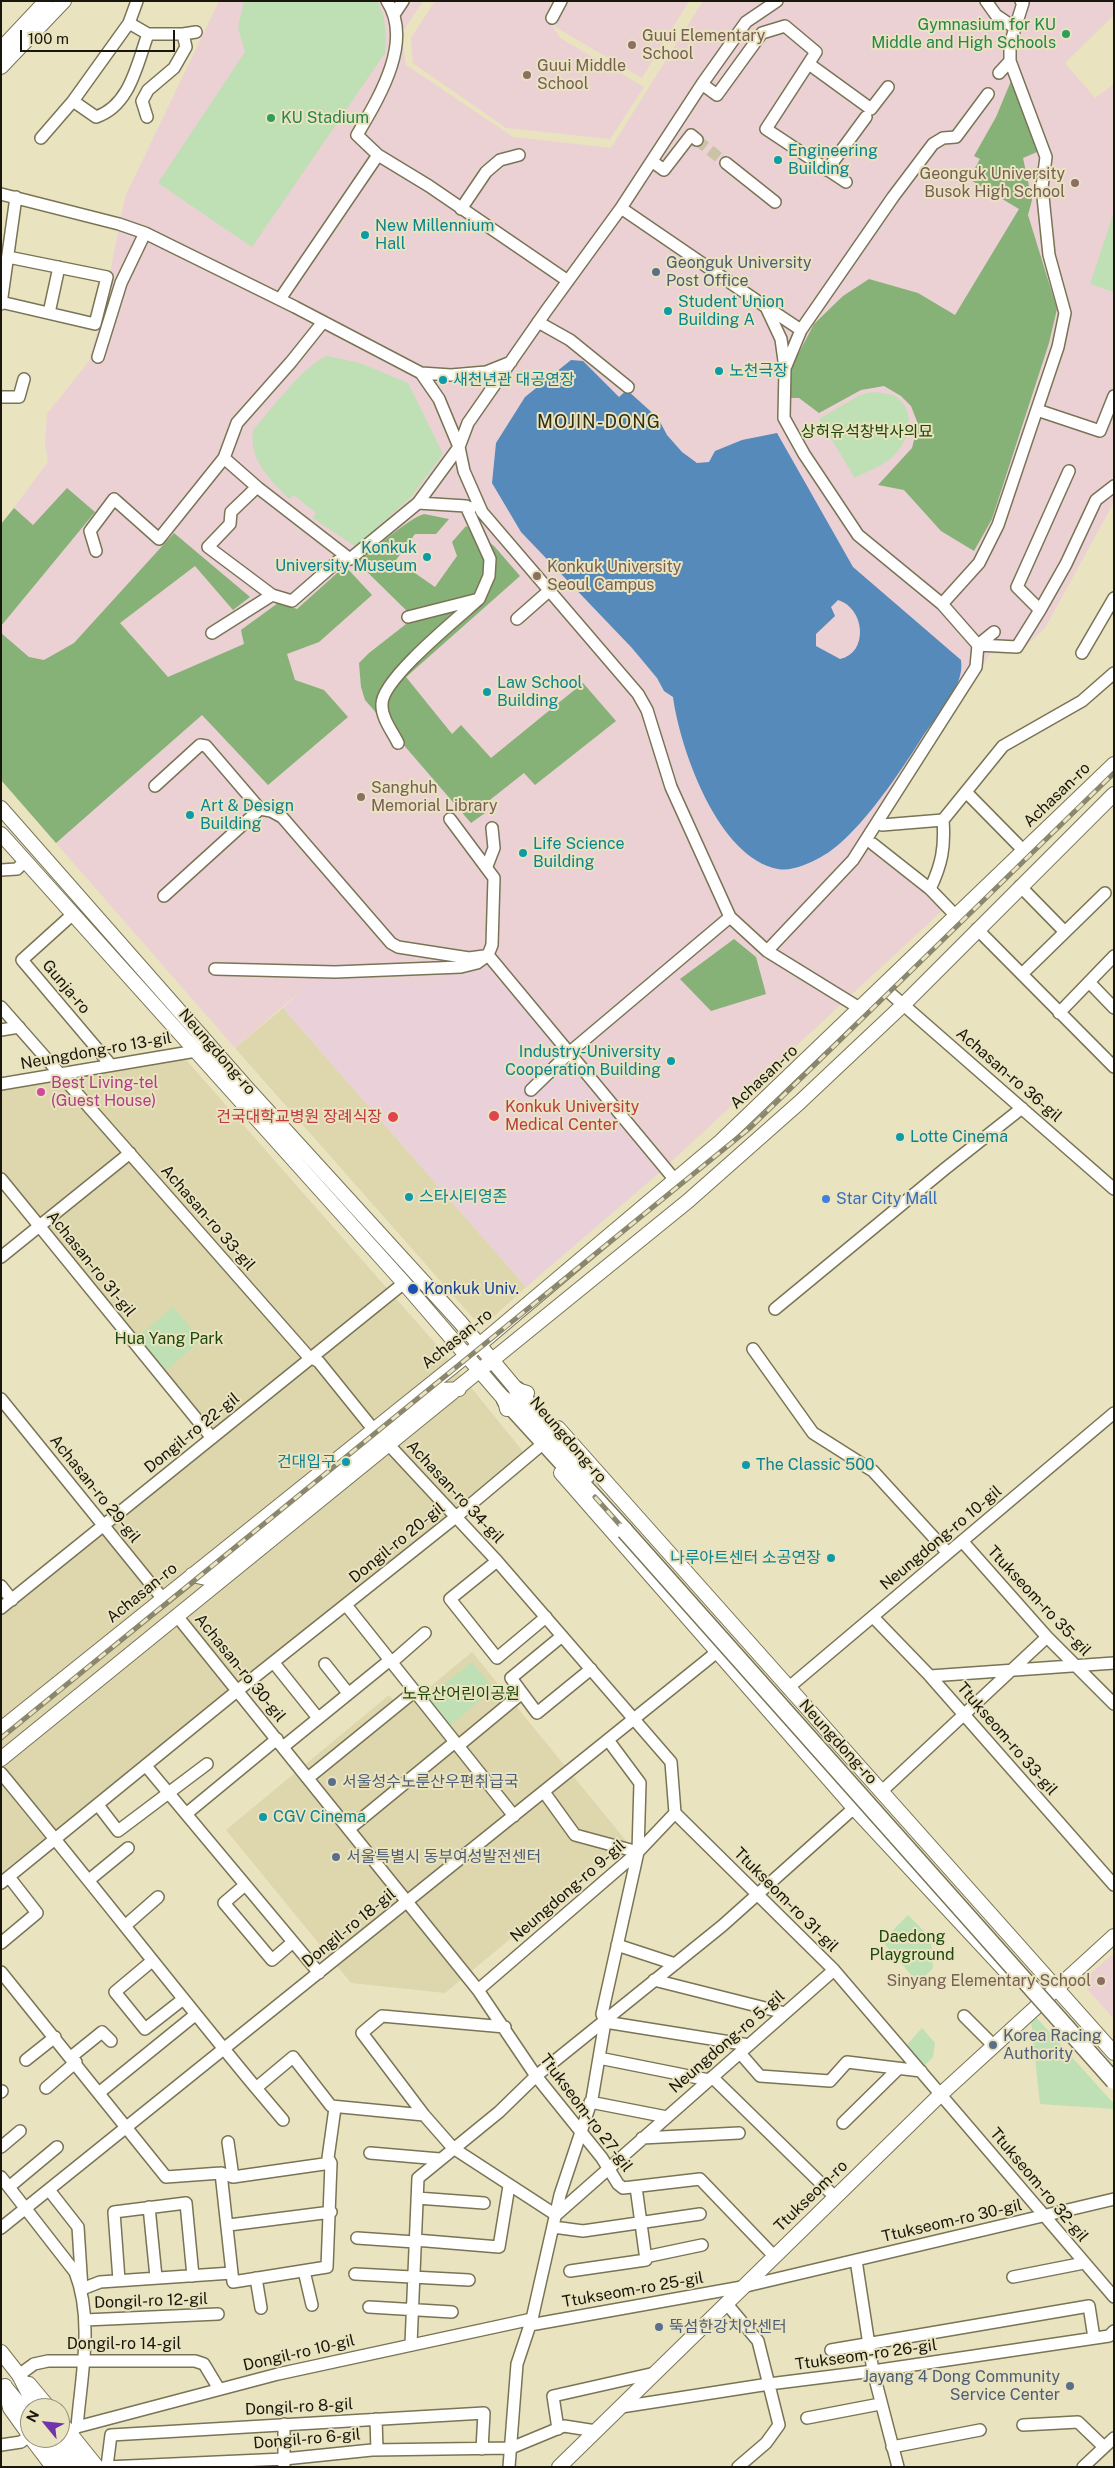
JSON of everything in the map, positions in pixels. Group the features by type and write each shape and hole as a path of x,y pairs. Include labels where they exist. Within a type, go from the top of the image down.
{"highway":[{"path":"511,1395 1114,2081"},
{"path":"627,1529 1114,2070"}],"main road":[{"path":"1,49 46,1"},
{"path":"1,67 64,1"},
{"name":"Achasan-ro","path":"1,1729 480,1345 765,1102 1114,764"},
{"path":"1,1759 480,1372 688,1201 800,1102 903,1004 1114,794"},
{"name":"Neungdong-ro","path":"1,808 493,1360 511,1395 508,1412 854,1808 1114,2091"},
{"name":"Neungdong-ro","path":"1,834 404,1283 480,1372 511,1395 527,1393 1114,2053"},
{"path":"224,1082 234,1070"},
{"path":"441,1390 444,1373"},
{"path":"192,1576 206,1578 441,1390 459,1388"},
{"path":"206,1578 207,1593"},
{"name":"Ttukseom-ro","path":"560,2466 940,2094 1114,1936"},
{"path":"1,2352 19,2375 41,2398"},
{"path":"19,2375 31,2398"},
{"path":"3,2384 20,2405"},
{"path":"3,2384 10,2408 20,2422"},
{"path":"59,2449 103,2466"},
{"path":"59,2449 69,2467"},
{"path":"59,2449 82,2467"}],"street":[{"path":"41,138 73,102 129,23 137,1"},
{"path":"388,1 395,13 396,51 386,84 357,135 378,155 568,281"},
{"path":"395,13 403,1"},
{"path":"552,18 561,1"},
{"path":"256,487 231,512 230,524 208,546 272,595 292,601 338,561 350,559 418,503 459,446 468,423 538,322 622,208 702,84 733,40 746,22 776,1"},
{"path":"986,1 996,15 1015,28"},
{"path":"942,604 980,563 998,525 1058,347 1065,313 1049,255 1042,187 1046,157 1010,61 1010,44 1023,3 1021,1"},
{"path":"129,23 148,34 196,32"},
{"path":"702,84 717,95 762,33 785,26 816,52 766,129 846,182"},
{"path":"73,102 96,117 106,114 124,97 148,34"},
{"path":"147,117 142,101 148,90 174,68 186,47 183,34"},
{"path":"733,40 749,52"},
{"path":"999,73 1010,61"},
{"path":"809,64 871,108 888,87"},
{"path":"785,368 801,330 893,197 934,144 943,138 956,137 988,94"},
{"path":"124,97 142,101"},
{"path":"827,170 866,117"},
{"path":"653,162 664,170 691,136 697,140"},
{"path":"280,300 378,155"},
{"path":"461,209 486,172 500,160 519,155"},
{"path":"726,163 775,202"},
{"path":"1,194 16,196 145,233 421,373 451,375 486,372 511,362"},
{"path":"8,257 107,277 95,324 1,303 8,257 6,234 16,196"},
{"path":"622,208 801,330"},
{"path":"98,357 121,283 145,233"},
{"path":"49,313 60,267"},
{"path":"766,307 781,339 785,368 784,418 804,454 858,535 942,604 978,645 1017,647 1066,564 1096,500 1114,486"},
{"path":"96,551 90,531 114,499 159,539 224,458 237,423 291,362 323,322"},
{"path":"538,322 570,340 628,388"},
{"path":"421,373 439,399 459,446 464,471 482,512 638,694 647,710 671,787 730,917 767,951 861,1009"},
{"path":"1,397 19,397 24,379"},
{"path":"1037,410 1100,431 1114,396"},
{"path":"224,458 256,487 350,559"},
{"path":"1040,610 1017,586 1069,471"},
{"path":"418,503 466,506 482,512"},
{"path":"398,743 382,710 381,702 391,684 413,659 478,599 489,576 490,559 466,506"},
{"path":"336,548 338,561"},
{"path":"516,619 550,590"},
{"path":"212,633 272,595"},
{"path":"1082,653 1114,598"},
{"path":"408,617 478,599"},
{"path":"767,951 853,860 976,667 978,645 994,632"},
{"path":"930,889 938,871 945,846 944,820 1003,746 1082,701 1114,673"},
{"path":"155,786 200,745 206,746 260,809 271,811 282,817 391,943 398,947 469,958 488,955"},
{"name":"Achasan-ro","path":"966,792 1024,851"},
{"path":"164,896 260,809"},
{"path":"215,969 312,972 440,969 472,965 488,955 493,938 495,882 487,866 450,819"},
{"path":"882,825 944,820"},
{"path":"487,866 494,848 492,828"},
{"path":"873,844 930,889 956,916"},
{"path":"1,870 17,869 25,861"},
{"path":"1020,886 1065,932"},
{"path":"1022,974 1106,893"},
{"name":"Gunja-ro","path":"73,914 22,960 110,1064"},
{"path":"531,1090 570,1052 730,917"},
{"path":"978,929 1114,1068"},
{"path":"488,955 675,1180"},
{"path":"1059,1013 1114,956"},
{"path":"1089,982 1114,1008"},
{"name":"Achasan-ro 36-gil","path":"884,987 1114,1189"},
{"name":"Achasan-ro 33-gil","path":"1,1007 312,1358 320,1362 373,1429"},
{"path":"1,1030 19,1027"},
{"name":"Neungdong-ro 13-gil","path":"1,1084 110,1064 196,1051"},
{"path":"775,1309 1022,1108"},
{"path":"1,1257 130,1153"},
{"name":"Achasan-ro 31-gil","path":"1,1179 212,1438"},
{"name":"Dongil-ro 22-gil","path":"1,1608 404,1283"},
{"path":"753,1349 806,1426 821,1440 873,1471 948,1553"},
{"name":"Achasan-ro 29-gil","path":"1,1399 163,1599"},
{"name":"Neungdong-ro 10-gil","path":"788,1688 1114,1413"},
{"name":"Achasan-ro 34-gil","path":"390,1445 457,1516 634,1719"},
{"name":"Dongil-ro 20-gil","path":"5,1880 237,1691 457,1516 539,1447"},
{"name":"Ttukseom-ro 35-gil","path":"962,1541 1046,1637 1114,1704"},
{"name":"Achasan-ro 34-gil","path":"497,1561 450,1599 496,1658 546,1617"},
{"path":"1,1586 12,1600"},
{"path":"346,1605 514,1816"},
{"name":"Achasan-ro 30-gil","path":"177,1616 408,1902"},
{"name":"Ttukseom-ro 33-gil","path":"872,1617 930,1676 1114,1885"},
{"name":"Achasan-ro 30-gil","path":"186,1814 280,1743 318,1718 425,1633"},
{"path":"562,1636 511,1678 537,1712 591,1669"},
{"path":"882,1791 1046,1637"},
{"name":"Dongil-ro 18-gil","path":"1,2228 127,2129 717,1652"},
{"path":"274,1663 318,1718"},
{"path":"930,1676 1114,1663"},
{"path":"325,1664 348,1693"},
{"path":"308,1778 415,1691"},
{"path":"349,1829 522,1693"},
{"path":"634,1719 671,1762 675,1813"},
{"path":"509,2467 517,2364 531,2322 556,2215 582,2134 590,2102 606,2022 602,2014 638,1852 640,1783 608,1740"},
{"path":"98,1805 118,1831 207,1764"},
{"path":"146,1766 319,1973"},
{"path":"1,1773 126,1924 182,2000 283,2120"},
{"path":"544,1792 575,1835 638,1852"},
{"path":"411,2344 418,2178 499,2112 536,2076 606,2022 758,1895 854,1808"},
{"name":"Neungdong-ro 9-gil","path":"478,1990 638,1852 675,1813"},
{"name":"Ttukseom-ro 31-gil","path":"675,1813 834,1970 940,2094"},
{"path":"89,1880 128,1848"},
{"path":"1,1943 38,1913 5,1880"},
{"path":"245,1885 224,1903 272,1960 293,1942"},
{"path":"126,1924 158,1897"},
{"name":"Ttukseom-ro 27-gil","path":"408,1902 478,1990 505,2027 536,2076 608,2168 618,2184 623,2188 700,2179 774,2256"},
{"path":"617,1946 675,1964"},
{"path":"152,1961 115,1992 145,2028 182,2000"},
{"name":"Neungdong-ro 5-gil","path":"556,2215 834,1970"},
{"path":"1,1972 100,2092 166,2177 222,2173 233,2177 331,2163"},
{"path":"654,1980 785,2013"},
{"path":"100,2092 195,2015"},
{"path":"505,2027 382,2016 362,2033 424,2115 453,2148 556,2215"},
{"path":"964,2016 993,2045"},
{"path":"606,2022 744,2049 760,2076 830,2081 847,2062 921,2072"},
{"path":"46,2088 102,2032 110,2041"},
{"path":"26,2060 55,2038"},
{"path":"256,2088 293,2058 331,2106 335,2108 424,2115"},
{"path":"599,2058 710,2078 835,2197"},
{"path":"843,2123 898,2069"},
{"name":"Ttukseom-ro 32-gil","path":"940,2094 1114,2297"},
{"path":"590,2102 667,2117"},
{"path":"222,2173 232,2282 327,2268 331,2212 331,2163 328,2158 335,2108"},
{"path":"1,2147 20,2132"},
{"path":"642,2138 739,2134"},
{"path":"228,2142 233,2177"},
{"path":"9,2187 57,2147"},
{"path":"370,2153 440,2159"},
{"name":"Dongil-ro 12-gil","path":"1,2177 75,2272 82,2289"},
{"path":"357,2238 499,2247 510,2186"},
{"path":"636,2186 646,2257"},
{"name":"Dongil-ro 12-gil","path":"49,2190 78,2227 85,2320 83,2360 59,2449"},
{"path":"417,2198 484,2203"},
{"name":"Ttukseom-ro 30-gil","path":"742,2287 1114,2199"},
{"path":"119,2280 114,2212 186,2203 194,2276"},
{"path":"149,2207 156,2277"},
{"path":"228,2225 331,2212"},
{"path":"553,2227 583,2231 641,2221 700,2214"},
{"path":"570,2271 646,2260 646,2257 702,2246"},
{"path":"856,2260 873,2372 898,2467"},
{"path":"1013,2277 1084,2263"},
{"path":"304,2271 312,2305"},
{"path":"82,2289 100,2282 232,2273"},
{"path":"355,2274 469,2280"},
{"path":"256,2278 261,2308"},
{"name":"Ttukseom-ro 25-gil","path":"531,2322 742,2287"},
{"path":"726,2303 758,2341 780,2425 766,2443 738,2467"},
{"path":"831,2350 1089,2306 1094,2338"},
{"path":"369,2307 452,2312"},
{"name":"Dongil-ro 12-gil","path":"85,2320 218,2314"},
{"name":"Dongil-ro 10-gil","path":"59,2449 219,2389 411,2344 531,2322"},
{"name":"Ttukseom-ro 26-gil","path":"621,2407 769,2384 873,2372 1109,2336 1114,2331"},
{"name":"Dongil-ro 14-gil","path":"19,2375 34,2364 48,2361 195,2361 204,2364 219,2389"},
{"path":"558,2429 553,2396 655,2374"},
{"path":"807,2418 880,2404"},
{"name":"Dongil-ro 8-gil","path":"103,2466 111,2435 484,2413 482,2448"},
{"path":"376,2419 377,2450"},
{"path":"1023,2425 1078,2422 1104,2446"},
{"path":"284,2424 284,2463"},
{"path":"510,2448 564,2426 596,2431"},
{"path":"892,2447 980,2430"},
{"path":"1083,2467 1114,2438"},
{"path":"1,2445 20,2442"},
{"name":"Dongil-ro 6-gil","path":"103,2466 284,2463 377,2450 510,2448"}],"shaded area":[{"name":"Konkuk University Seoul Campus","path":"219,1 423,1 401,34 406,65 513,137 611,148 703,1 1114,1 1114,15 1065,63 1095,98 1114,84 1114,502 1045,628 1018,653 990,654 869,841 870,850 926,890 945,908 659,1173 488,966 431,984 347,975 305,987 235,1048 1,780 1,525 48,462 45,443 47,414 89,361 102,314 125,197"},
{"name":"Guui Middle School","path":"435,1 552,1 546,14 560,38 644,87 610,139 506,128 413,63 411,38"},
{"name":"Guui Elementary School","path":"568,1 689,1 642,78 554,26"},
{"name":"Konkuk University Medical Center","path":"488,966 659,1173 526,1287 283,1008 305,987 327,977 347,975 431,984"},
{"path":"283,1008 526,1287 490,1320 474,1319 235,1048"},
{"path":"180,1053 436,1344 525,1454 56,1839 1,1772 1,1609 216,1437 1,1178 1,1085"},
{"path":"472,1652 627,1842 445,1993 351,1983 226,1830 389,1695 402,1710"},
{"path":"1,1784 45,1838 1,1873"},
{"name":"Sinyang Elementary School","path":"1114,1953 1114,2019 1087,1989 1090,1974"}],"green space":[{"name":"KU Stadium","path":"244,1 377,1 383,14 386,33 385,53 252,247 158,183 245,52 238,28"},
{"path":"1011,81 1037,152 1023,158 1032,200 1028,215 1057,309 1049,343 992,519 974,551 941,531 904,490 878,485 912,448 918,424 911,406 901,396 884,386 861,390 819,413 799,398 789,398 790,370 814,324 843,296 869,279 918,293 955,315 1019,209 969,179 980,159 974,156 996,117"},
{"path":"1114,212 1114,292 1090,284"},
{"path":"327,356 360,363 408,383 443,454 412,496 357,546 313,518 316,513 294,495 289,499 262,469 254,451 253,430 309,368 318,360"},
{"name":"상허유석창박사의묘","path":"873,392 890,394 899,399 905,406 908,414 908,431 901,447 889,460 855,478 819,419 860,395"},
{"path":"67,488 95,512 1,626 1,524 14,508 33,525"},
{"path":"424,514 449,519 436,534 415,534 396,560 435,587 457,556 452,542 466,526 494,546 520,576 406,677 452,734 461,725 491,758 583,683 616,721 535,785 524,773 481,807 485,813 471,823 365,700 361,687 359,663 410,621 409,613 357,562 401,528"},
{"path":"174,533 250,597 233,610 195,566 120,623 168,677 244,644 241,630 278,603 297,609 345,566 372,595 319,642 287,654 295,680 324,690 348,717 268,785 202,715 56,843 1,780 1,633 29,657 44,660 74,643"},
{"path":"734,939 756,957 766,994 711,1011 680,979"},
{"name":"Hua Yang Park","path":"173,1307 201,1340 164,1372 136,1338"},
{"name":"노유산어린이공원","path":"472,1662 494,1689 449,1726 427,1698"},
{"name":"Daedong Playground","path":"908,1915 931,1938 933,1968 918,1983 882,1941"},
{"path":"1035,2016 1114,2104 1114,2109 1040,2104 1031,2020"},
{"path":"922,2028 935,2043 933,2057 922,2068 905,2047"}],"water":[{"path":"571,360 583,361 619,397 627,390 658,418 667,435 682,452 697,463 709,462 715,451 742,440 777,433 853,567 961,660 959,680 949,700 891,785 863,820 835,848 806,864 783,870 778,869 757,861 737,845 720,823 693,771 677,719 673,697 664,691 657,678 632,648 521,532 492,483 496,443 525,397","holes":["838,600 854,612 858,621 860,630 859,640 856,648 849,655 840,659 816,646 816,634 835,616 831,607"]}],"tunnel":[{"path":"697,140 726,163"}],"railway":[{"path":"1,1738 751,1127 1114,773"},
{"path":"595,1497 1114,2078"}],"place":[{"name":"Gymnasium for KU Middle and High Schools","path":"1066,34"},
{"name":"Guui Elementary School","path":"632,45"},
{"name":"Guui Middle School","path":"527,75"},
{"name":"KU Stadium","path":"271,118"},
{"name":"Engineering Building","path":"778,160"},
{"name":"Geonguk University Busok High School","path":"1075,183"},
{"name":"New Millennium Hall","path":"365,235"},
{"name":"Geonguk University Post Office","path":"656,272"},
{"name":"Student Union Building A","path":"668,311"},
{"name":"노천극장","path":"719,371"},
{"name":"새천년관 대공연장","path":"443,380"},
{"name":"Konkuk University Museum","path":"427,557"},
{"name":"Konkuk University Seoul Campus","path":"537,576"},
{"name":"Law School Building","path":"487,692"},
{"name":"Sanghuh Memorial Library","path":"361,797"},
{"name":"Art & Design Building","path":"190,815"},
{"name":"Life Science Building","path":"523,853"},
{"name":"Industry-University Cooperation Building","path":"671,1061"},
{"name":"Best Living-tel (Guest House)","path":"41,1092"},
{"name":"Konkuk University Medical Center","path":"494,1116"},
{"name":"건국대학교병원 장례식장","path":"393,1117"},
{"name":"Lotte Cinema","path":"900,1137"},
{"name":"스타시티영존","path":"409,1197"},
{"name":"Star City Mall","path":"826,1199"},
{"name":"Konkuk Univ.","path":"413,1289"},
{"name":"건대입구","path":"346,1462"},
{"name":"The Classic 500","path":"746,1465"},
{"name":"나루아트센터 소공연장","path":"831,1558"},
{"name":"서울성수노룬산우편취급국","path":"332,1782"},
{"name":"CGV Cinema","path":"263,1817"},
{"name":"서울특별시 동부여성발전센터","path":"336,1857"},
{"name":"Sinyang Elementary School","path":"1101,1981"},
{"name":"Korea Racing Authority","path":"993,2045"},
{"name":"뚝섬한강치안센터","path":"659,2327"},
{"name":"Jayang 4 Dong Community Service Center","path":"1070,2386"}],"district":[{"name":"MOJIN-DONG","path":"599,422"}]}
